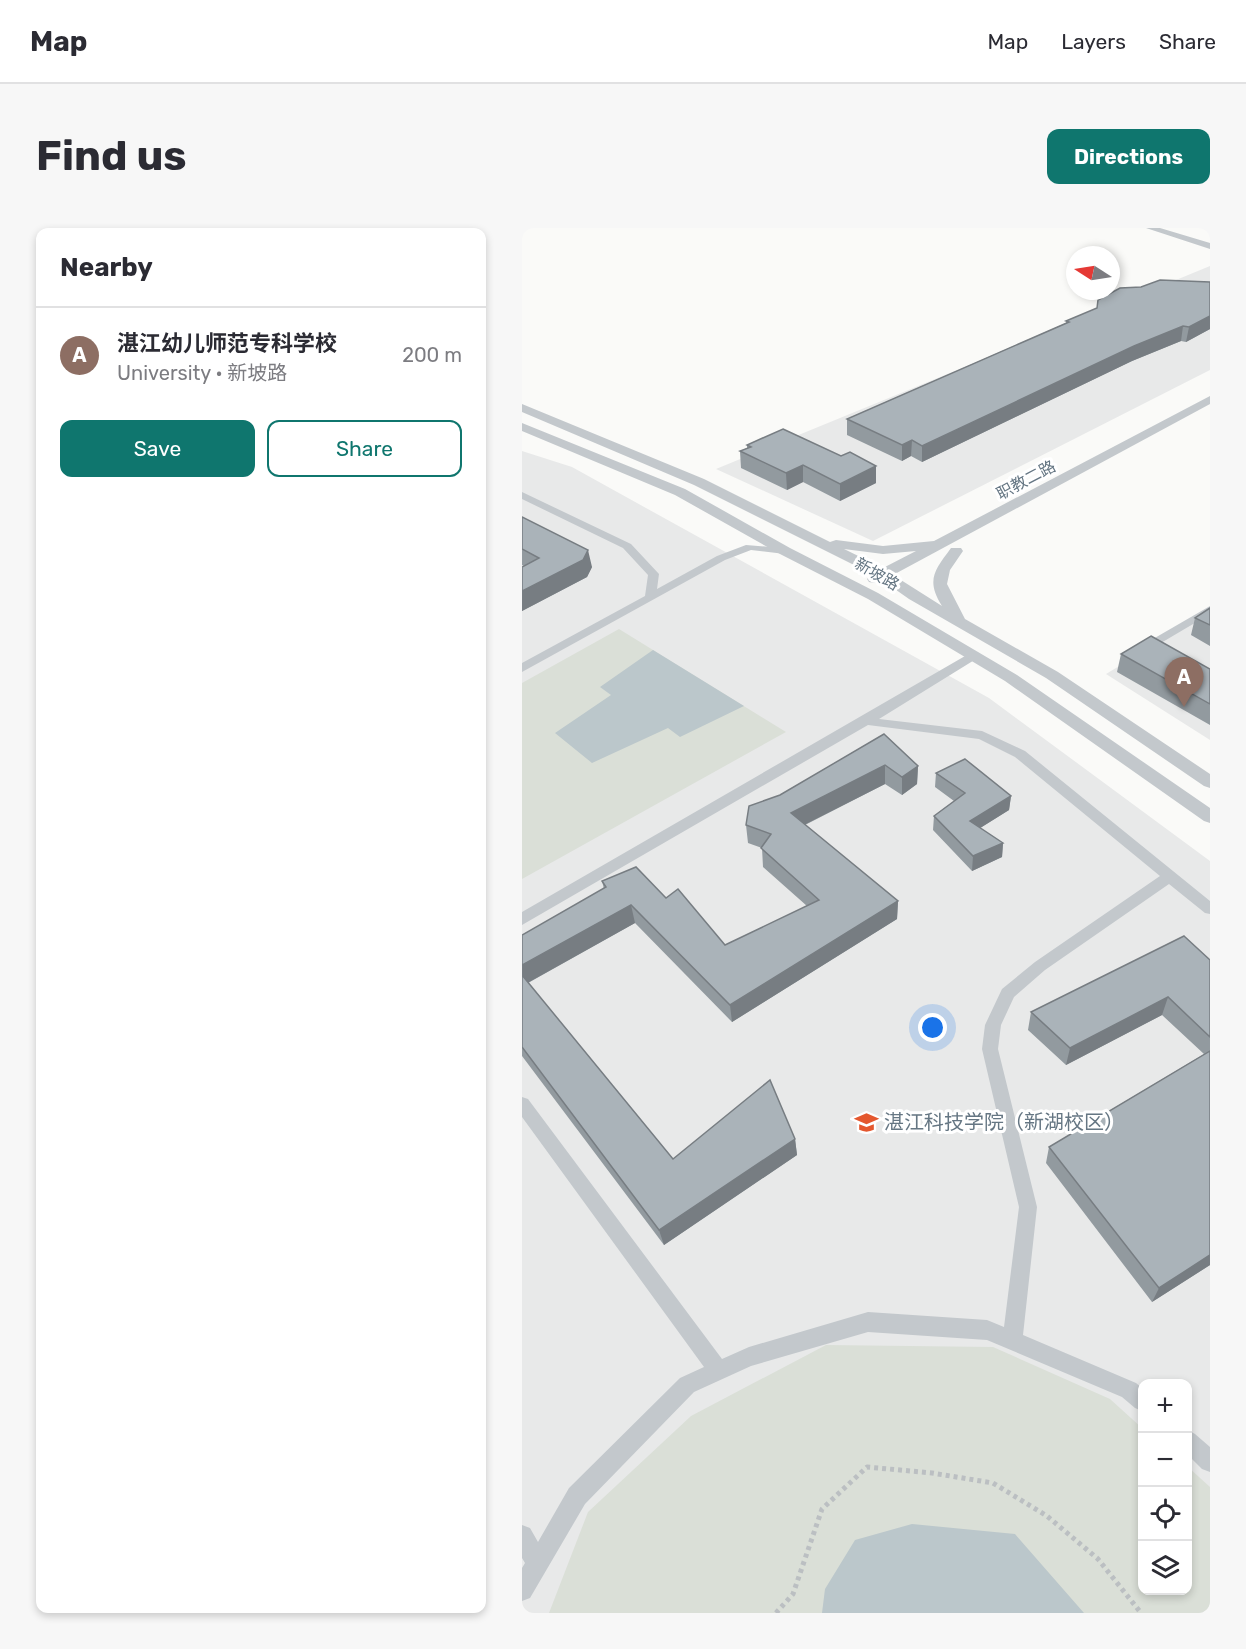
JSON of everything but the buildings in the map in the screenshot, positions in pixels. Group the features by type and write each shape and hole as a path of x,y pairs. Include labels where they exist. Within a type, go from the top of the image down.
{"street":[{"path":"1150,228 1210,246"},
{"path":"1168,228 1210,240"},
{"name":"职教二路","path":"873,596 895,578 1210,399"},
{"name":"新坡路","path":"522,408 699,482 895,578 961,622 1052,675 1210,782"},
{"name":"职教二路","path":"926,567 950,547 1210,414"},
{"path":"522,428 680,492 785,551"},
{"path":"522,495 542,507 627,546 654,574 650,597"},
{"path":"818,542 883,550 950,547 940,573 940,593 961,622"},
{"path":"522,668 721,558 750,547 785,551"},
{"name":"新坡路","path":"785,551 873,596 1011,678 1210,817"},
{"name":"职教二路","path":"858,588 895,578"},
{"path":"1132,655 1210,609"},
{"path":"522,919 866,721 972,656"},
{"path":"866,721 982,735 1020,754 1210,909"},
{"path":"1012,1340 1028,1207 990,1049 993,1025 1008,993 1024,979 1170,876"},
{"path":"522,1104 718,1370"},
{"path":"522,1590 577,1496 687,1385 749,1357 868,1322 987,1330 1129,1390 1138,1397"},
{"path":"1192,1445 1210,1461"},
{"path":"522,1536 537,1563"}],"path":[{"path":"776,1613 793,1594 822,1509 867,1467 932,1473 993,1483 1047,1516 1098,1559 1141,1613"}],"shaded area":[{"path":"1210,266 1210,370 873,541 716,469"},
{"name":"湛江科技学院（新湖校区）","path":"522,451 572,467 989,698 1210,861 1210,1613 522,1613"},
{"path":"1210,611 1210,740 1106,674"},
{"path":"619,629 786,732 522,879 522,683"},
{"path":"653,650 744,706 680,737 668,728 592,763 555,733 611,695 600,687"},
{"path":"826,1345 993,1347 1110,1399 1138,1424 1138,1595 1192,1595 1192,1471 1210,1487 1210,1613 549,1613 588,1512 691,1416"},
{"path":"912,1524 1015,1534 1084,1613 822,1613 825,1589 855,1540"}],"place":[{"name":"湛江幼儿师范专科学校","path":"1184,707"},
{"name":"湛江科技学院（新湖校区）","path":"866,1122"}]}
